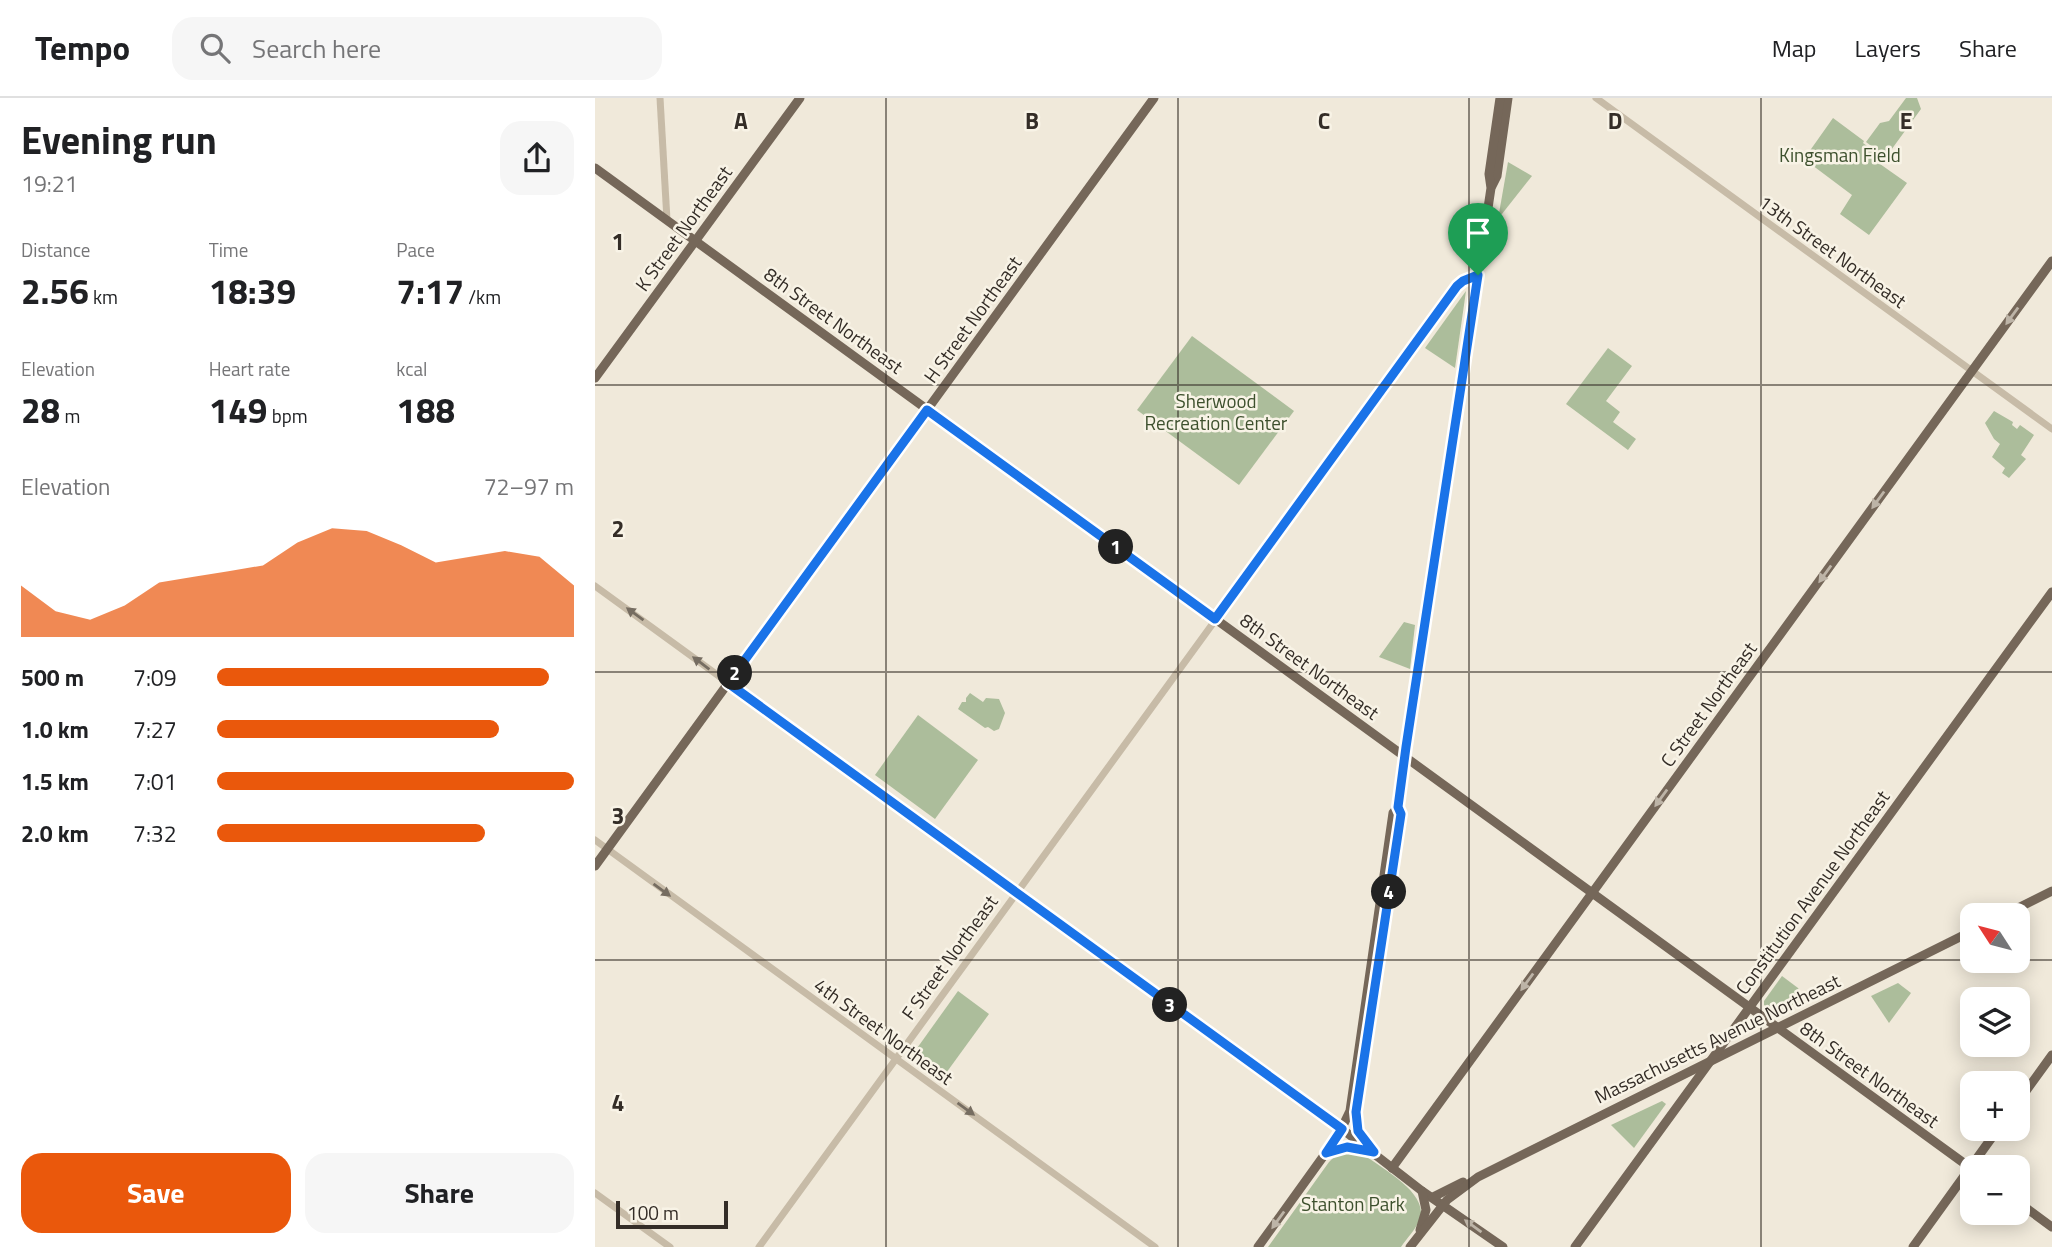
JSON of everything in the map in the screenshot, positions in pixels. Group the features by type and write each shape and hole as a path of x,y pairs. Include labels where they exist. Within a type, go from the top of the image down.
{"main road":[{"name":"K Street Northeast","path":"595,379 800,98"},
{"name":"H Street Northeast","path":"595,866 1154,98"},
{"path":"1258,1247 1326,1153 1350,1111 1393,813 1398,807 1406,757 1491,188 1489,174 1500,98"},
{"path":"1491,188 1497,176 1508,98"},
{"name":"8th Street Northeast","path":"595,168 1960,1161"},
{"name":"C Street Northeast","path":"1392,1168 2052,261"},
{"path":"1412,350 1457,286 1478,275"},
{"name":"Constitution Avenue Northeast","path":"1575,1247 2052,592"},
{"path":"1374,1152 1358,1131 1356,1112 1401,814 1398,807"},
{"path":"2028,903 2052,891"},
{"name":"Massachusetts Avenue Northeast","path":"1433,1197 1960,937"},
{"path":"2030,1085 2052,1055"},
{"path":"1342,1129 1422,1191 1503,1247"},
{"path":"1326,1153 1347,1147 1374,1152"},
{"name":"Massachusetts Avenue Northeast","path":"1444,1204 1455,1192 1478,1177"},
{"path":"1913,1247 1960,1184"},
{"path":"1417,1237 1426,1213 1422,1191"},
{"path":"1410,1247 1444,1204"},
{"path":"2030,1211 2052,1227"}],"street":[{"path":"660,98 667,220"},
{"name":"13th Street Northeast","path":"1596,98 2052,429"},
{"name":"F Street Northeast","path":"759,1247 1412,350"},
{"path":"595,586 1342,1129"},
{"name":"4th Street Northeast","path":"595,840 1155,1247"},
{"path":"595,1193 670,1247"}],"green space":[{"path":"1906,98 1917,98 1921,109 1886,157 1866,142 1880,123 1889,121"},
{"name":"Kingsman Field","path":"1833,118 1864,141 1863,143 1874,151 1880,164 1907,183 1869,235 1840,214 1852,195 1804,159"},
{"path":"1508,162 1532,176 1498,219"},
{"path":"1466,291 1455,368 1425,348"},
{"name":"Sherwood Recreation Center","path":"1192,336 1294,411 1239,485 1137,410"},
{"path":"1608,348 1632,366 1606,401 1620,412 1613,422 1636,439 1628,450 1566,404"},
{"path":"1994,411 2013,422 2012,425 2017,429 2020,425 2034,435 2021,455 2026,459 2009,478 2002,473 2005,468 1992,457 2000,444 1985,423"},
{"path":"1404,622 1415,625 1410,669 1379,657"},
{"path":"970,693 983,702 986,698 999,699 1005,713 999,729 994,731 985,728 958,709 962,702 966,702"},
{"path":"918,715 978,760 935,819 875,775"},
{"path":"1782,976 1798,988 1804,999 1776,1013 1764,1005 1764,1001"},
{"path":"1898,983 1911,993 1889,1023 1871,996"},
{"path":"958,991 989,1014 941,1080 910,1058"},
{"path":"1662,1101 1666,1104 1634,1148 1611,1125"},
{"name":"Stanton Park","path":"1350,1151 1360,1152 1390,1173 1417,1199 1421,1209 1420,1219 1401,1247 1268,1247 1329,1162 1336,1155"}],"route":[{"path":"1478,275 1406,747 1398,807 1401,814 1356,1112 1358,1131 1374,1152 1347,1147 1326,1153 1342,1129 728,683 927,410 1215,619 1457,286 1478,275"}]}
